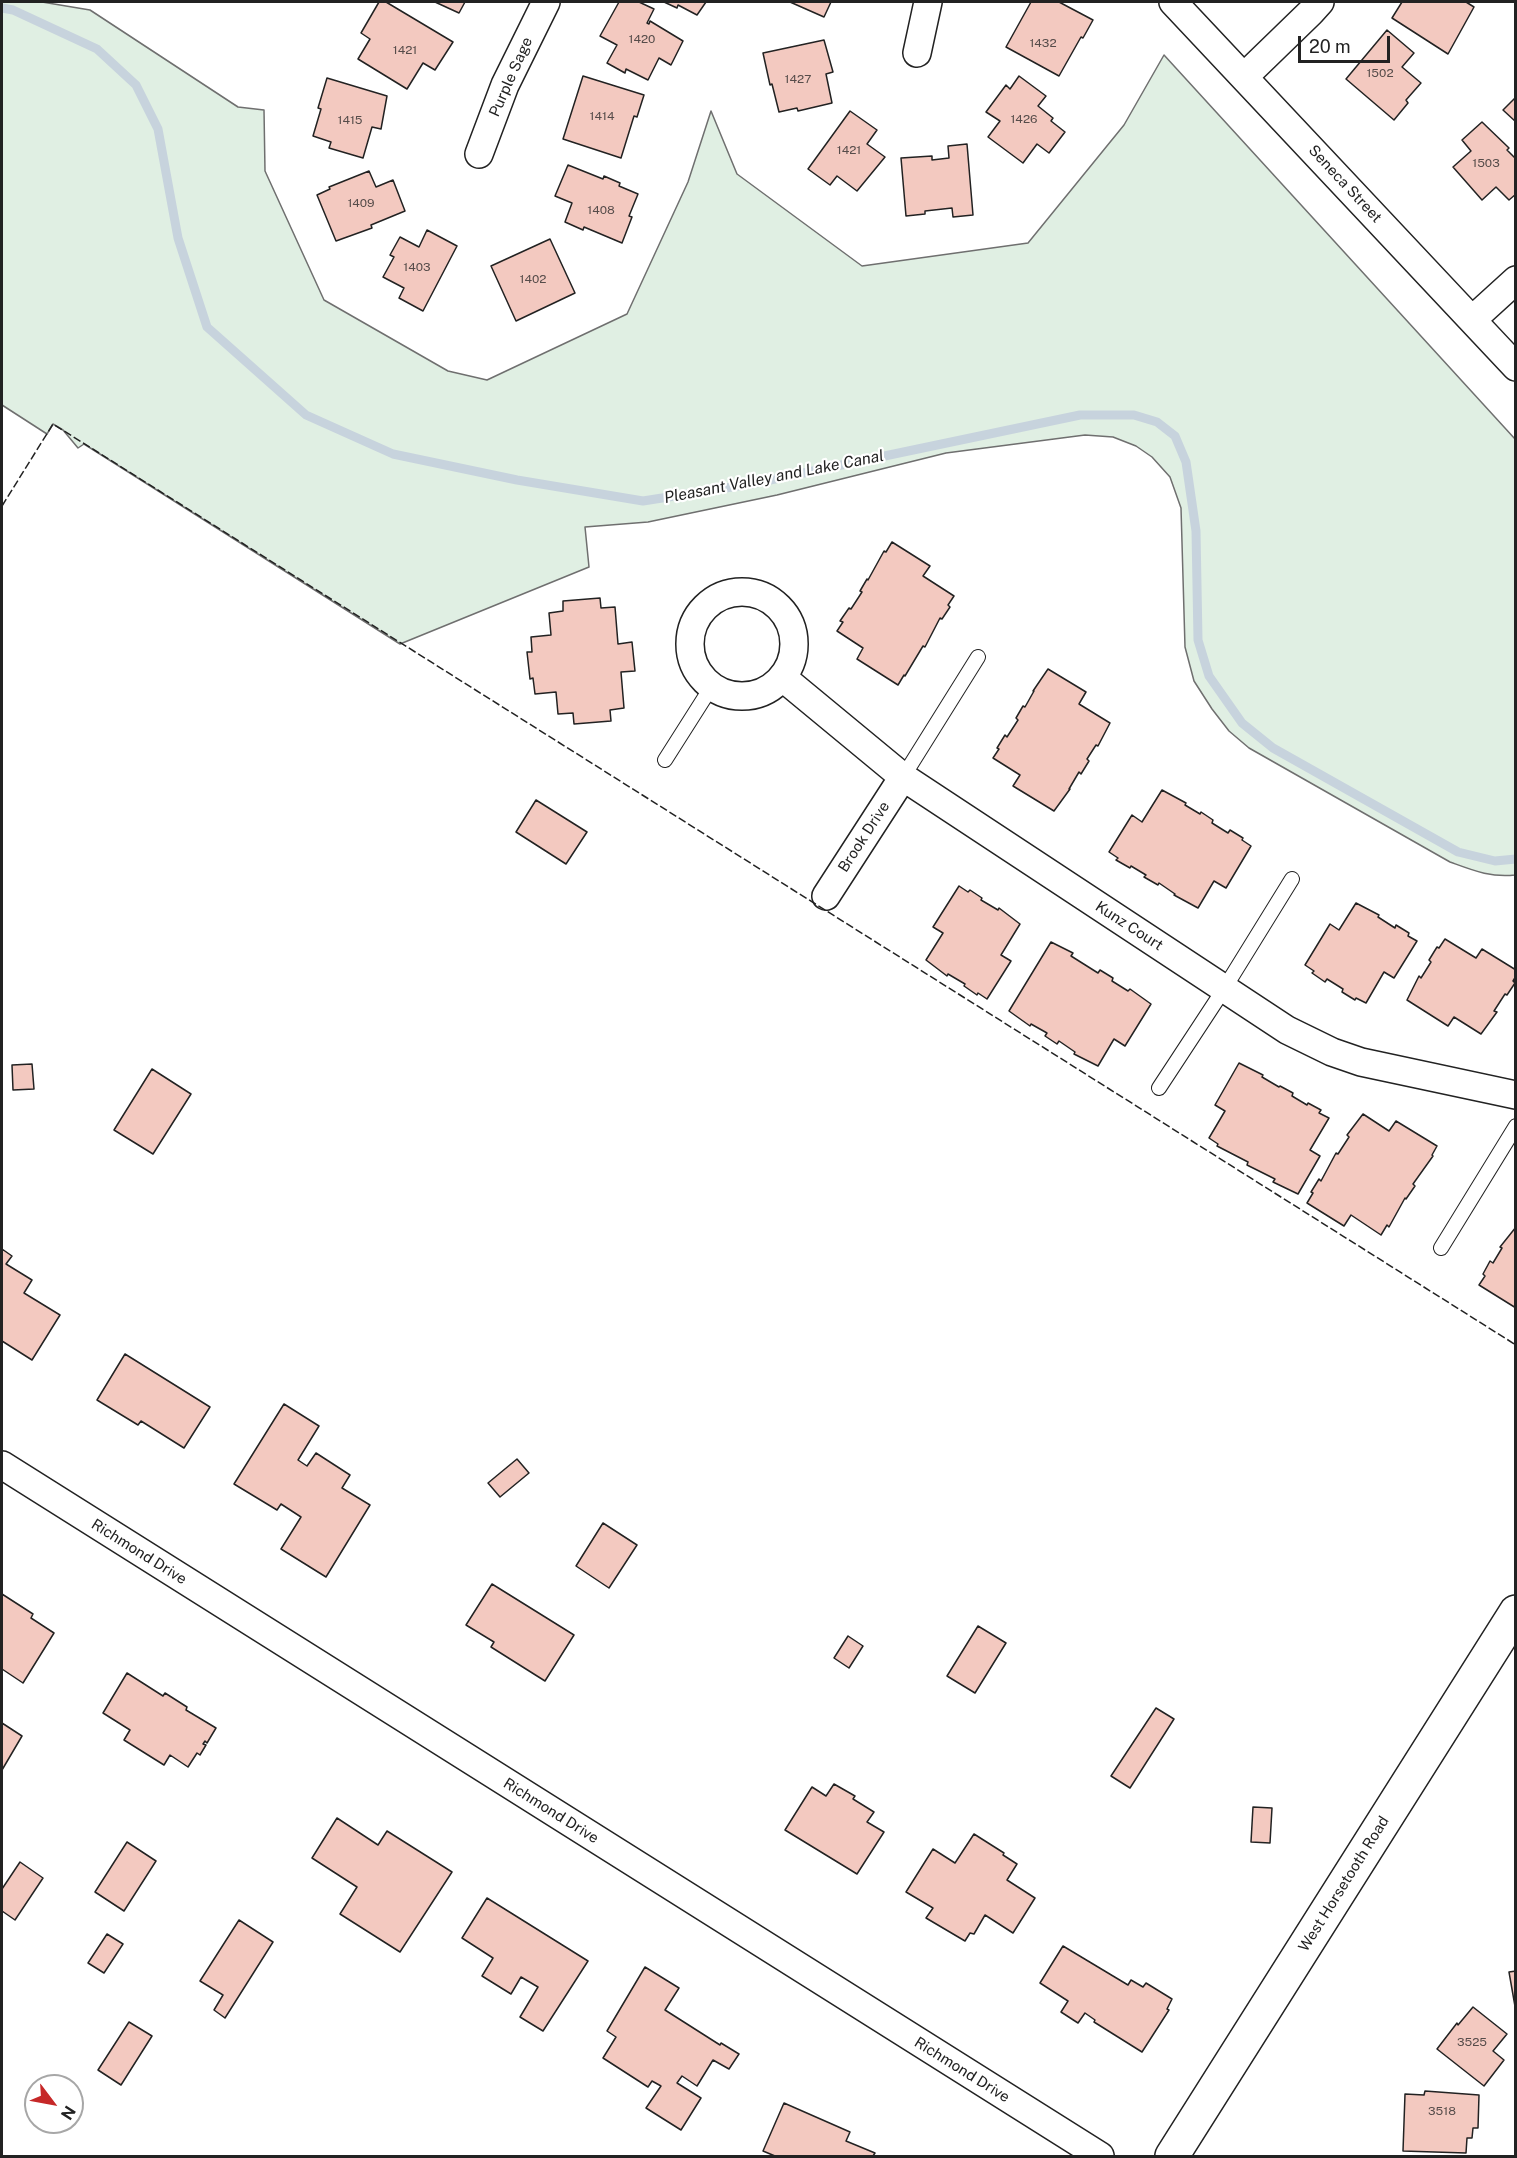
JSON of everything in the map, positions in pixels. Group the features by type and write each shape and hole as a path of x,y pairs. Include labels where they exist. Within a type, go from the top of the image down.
{"main road":[{"name":"West Horsetooth Road","path":"1172,2157 1515,1612"}],"street":[{"name":"Purple Sage","path":"479,154 505,85 546,2"},
{"path":"917,53 928,2"},
{"name":"Seneca Street","path":"1173,2 1245,76 1515,367"},
{"path":"1245,76 1320,2"},
{"path":"1472,320 1515,280"},
{"path":"741,591 757,594 772,601 784,613 792,629 794,646 790,662 782,677 769,689 753,696 735,696 718,691 712,686 704,681 694,666 689,649 691,631 699,613 709,602 724,594 741,591"},
{"name":"Kunz Court","path":"782,677 903,777 1287,1030 1332,1053 1361,1062 1515,1095"},
{"name":"Brook Drive","path":"826,896 903,777"},
{"name":"Richmond Drive","path":"2,1465 1100,2157"}],"lane":[{"path":"903,777 978,657"},
{"path":"665,760 712,686"},
{"path":"1159,1088 1293,879"},
{"path":"1441,1248 1515,1126"}],"green space":[{"path":"2,2 42,2 90,10 238,107 264,110 265,171 324,300 448,371 487,380 627,314 688,182 711,111 737,174 862,266 1028,243 1124,125 1164,55 1515,439 1515,875 1490,874 1450,862 1249,748 1229,731 1194,681 1185,647 1181,508 1170,477 1152,457 1136,446 1113,437 1085,435 946,453 777,495 648,522 585,527 589,567 400,644 84,444 78,448 63,430 53,424 47,434 2,405"}],"building":[{"path":"379,2 386,2 453,42 435,70 423,63 407,89 358,59 370,39 361,33"},
{"path":"435,2 465,2 459,13"},
{"path":"619,2 639,2 654,9 647,23 649,24 650,21 683,41 671,65 659,58 648,80 626,69 625,73 607,63 617,45 600,36"},
{"path":"664,2 706,2 697,15 678,5 677,8"},
{"path":"790,2 831,2 824,17"},
{"path":"1031,2 1059,2 1093,20 1059,76 1006,47"},
{"path":"1402,2 1466,2 1474,7 1448,54 1392,18"},
{"path":"1387,30 1414,53 1402,67 1421,83 1406,100 1408,103 1394,120 1346,79"},
{"path":"824,40 833,72 826,74 832,103 798,111 797,108 779,112 763,53"},
{"path":"583,76 644,95 637,117 634,116 621,158 563,139"},
{"path":"1019,76 1046,96 1038,106 1065,132 1049,153 1037,144 1023,163 988,137 1000,121 986,112 1006,85 1010,89"},
{"path":"327,78 387,96 381,129 372,127 363,158 329,148 331,142 313,136"},
{"path":"1516,97 1516,122 1503,110"},
{"path":"850,111 877,130 867,144 885,157 857,191 837,176 830,185 808,169"},
{"path":"1482,122 1509,148 1507,150 1516,159 1516,194 1509,200 1496,187 1482,200 1453,167 1471,151 1462,140"},
{"path":"967,144 973,215 953,217 952,208 906,216 901,158 932,156 932,160 949,158 948,146"},
{"path":"568,165 603,179 604,176 620,183 619,186 638,194 622,243 584,227 583,230 565,222 572,203 555,196"},
{"path":"369,171 376,187 393,180 405,211 371,225 372,228 336,241 317,195 330,189 329,187"},
{"path":"427,230 457,246 423,311 399,298 404,288 383,277 394,257 390,255 400,237 419,247"},
{"path":"550,239 575,293 516,321 491,266"},
{"path":"892,542 930,566 923,576 954,596 948,605 950,607 942,619 940,618 925,647 923,646 898,685 857,659 863,648 837,631 843,622 840,621 849,608 851,609 884,551 886,552"},
{"path":"600,598 601,608 615,607 618,644 632,642 635,671 621,672 624,708 610,710 611,721 574,724 573,713 558,714 556,692 535,694 533,678 530,679 527,652 532,652 531,637 551,635 549,613 563,611 563,601"},
{"path":"1048,669 1086,692 1079,704 1110,723 1098,746 1096,745 1087,759 1089,761 1081,774 1079,772 1054,811 1013,786 1020,775 993,758 1005,735 1007,737 1018,720 1016,718 1023,706 1025,707"},
{"path":"1162,790 1186,803 1185,805 1200,814 1201,812 1213,820 1212,823 1228,833 1230,830 1243,838 1242,840 1251,846 1226,888 1214,881 1198,908 1174,895 1159,883 1158,885 1144,877 1146,875 1131,866 1130,868 1116,860 1118,858 1109,852 1132,815 1142,822"},
{"path":"536,800 587,832 566,864 516,832"},
{"path":"959,886 968,892 970,890 998,910 999,908 1020,924 1001,955 1011,961 987,999 978,993 977,995 964,986 965,984 948,974 947,976 926,960 943,933 933,927"},
{"path":"1356,903 1379,915 1378,917 1395,928 1396,925 1409,933 1408,936 1417,941 1394,978 1384,972 1366,1003 1356,998 1355,1000 1342,992 1343,989 1327,979 1325,982 1305,965 1330,924 1339,930"},
{"path":"1445,939 1476,958 1482,949 1516,970 1513,981 1515,983 1507,995 1505,994 1494,1011 1497,1012 1481,1034 1454,1017 1448,1026 1407,1000 1419,976 1421,978 1431,962 1429,960 1437,947 1439,948"},
{"path":"1051,942 1073,953 1071,956 1098,973 1100,970 1113,978 1112,981 1128,991 1130,989 1151,1004 1125,1046 1114,1039 1098,1066 1074,1054 1075,1052 1059,1041 1057,1044 1045,1036 1047,1033 1031,1024 1030,1026 1009,1011"},
{"path":"1239,1063 1293,1093 1292,1096 1307,1105 1308,1103 1321,1110 1319,1113 1329,1118 1310,1150 1320,1156 1298,1194 1273,1182 1275,1179 1247,1165 1248,1162 1217,1146 1218,1144 1209,1138 1225,1111 1215,1105"},
{"path":"32,1064 34,1089 13,1090 12,1065"},
{"path":"152,1069 191,1094 153,1154 114,1130"},
{"path":"1363,1114 1389,1131 1396,1121 1437,1146 1433,1156 1413,1184 1415,1186 1405,1198 1389,1227 1387,1225 1381,1235 1351,1215 1344,1226 1307,1203 1319,1179 1321,1181 1336,1153 1338,1154 1349,1137 1347,1135"},
{"path":"1516,1227 1516,1308 1479,1285 1490,1261 1493,1263 1502,1248 1500,1247"},
{"path":"2,1249 12,1256 6,1264 32,1280 24,1293 60,1315 32,1360 2,1341"},
{"path":"125,1354 210,1407 184,1448 141,1421 138,1425 97,1400"},
{"path":"284,1404 319,1426 298,1460 307,1466 316,1453 350,1475 342,1488 370,1505 326,1577 281,1549 301,1517 281,1504 277,1510 234,1484"},
{"path":"517,1459 529,1473 500,1497 488,1483"},
{"path":"603,1523 637,1545 609,1588 576,1566"},
{"path":"492,1584 574,1635 545,1681 491,1647 494,1642 466,1625"},
{"path":"2,1594 33,1614 31,1618 54,1633 23,1683 2,1669"},
{"path":"978,1626 1006,1643 975,1693 947,1676"},
{"path":"848,1636 863,1646 849,1668 834,1658"},
{"path":"127,1673 163,1696 165,1693 187,1707 186,1710 216,1728 207,1743 205,1741 203,1744 206,1745 200,1755 197,1753 188,1767 170,1755 164,1765 124,1740 130,1730 103,1713"},
{"path":"1156,1708 1174,1719 1130,1788 1111,1776"},
{"path":"2,1723 22,1736 2,1770"},
{"path":"834,1784 855,1796 853,1799 874,1812 867,1822 884,1832 857,1874 785,1830 812,1787 826,1796"},
{"path":"1253,1807 1272,1808 1270,1843 1251,1842"},
{"path":"337,1818 378,1845 387,1831 452,1872 400,1952 340,1914 357,1887 312,1858"},
{"path":"974,1834 1017,1864 1007,1880 1035,1898 1013,1933 985,1915 974,1934 970,1933 965,1941 926,1918 933,1908 906,1892 933,1849 955,1863"},
{"path":"127,1842 156,1861 124,1911 95,1892"},
{"path":"20,1862 43,1878 15,1920 2,1911 2,1889"},
{"path":"487,1898 588,1961 543,2031 520,2017 538,1987 521,1977 511,1994 482,1976 493,1958 462,1938"},
{"path":"239,1920 273,1942 225,2018 214,2010 223,1995 200,1981"},
{"path":"107,1934 123,1944 104,1973 88,1963"},
{"path":"1063,1946 1128,1985 1131,1980 1143,1987 1146,1983 1172,1999 1167,2009 1169,2010 1142,2052 1094,2022 1095,2020 1085,2013 1078,2023 1061,2012 1068,2001 1040,1983"},
{"path":"645,1967 679,1988 665,2010 720,2045 721,2043 739,2054 729,2069 713,2060 697,2086 682,2076 677,2083 701,2098 681,2130 646,2108 661,2086 652,2081 648,2087 603,2058 616,2037 607,2031"},
{"path":"1516,1971 1516,2012 1509,1972"},
{"path":"1473,2007 1507,2034 1493,2051 1504,2060 1484,2086 1437,2049"},
{"path":"129,2022 152,2036 121,2085 98,2070"},
{"path":"1425,2091 1479,2095 1478,2128 1473,2128 1472,2138 1467,2138 1466,2153 1403,2151 1405,2094 1424,2095"},
{"path":"784,2103 850,2132 846,2141 875,2153 873,2156 775,2156 763,2151"}],"waterway":[{"name":"Pleasant Valley and Lake Canal","path":"2,8 13,10 97,49 136,85 158,129 178,238 207,327 306,415 393,454 517,480 643,501 751,484 1080,415 1134,415 1157,422 1175,436 1186,462 1196,531 1198,640 1209,676 1242,723 1273,748 1458,852 1495,861 1516,859"}],"fence":[{"path":"2,506 53,424 1516,1345"}]}
